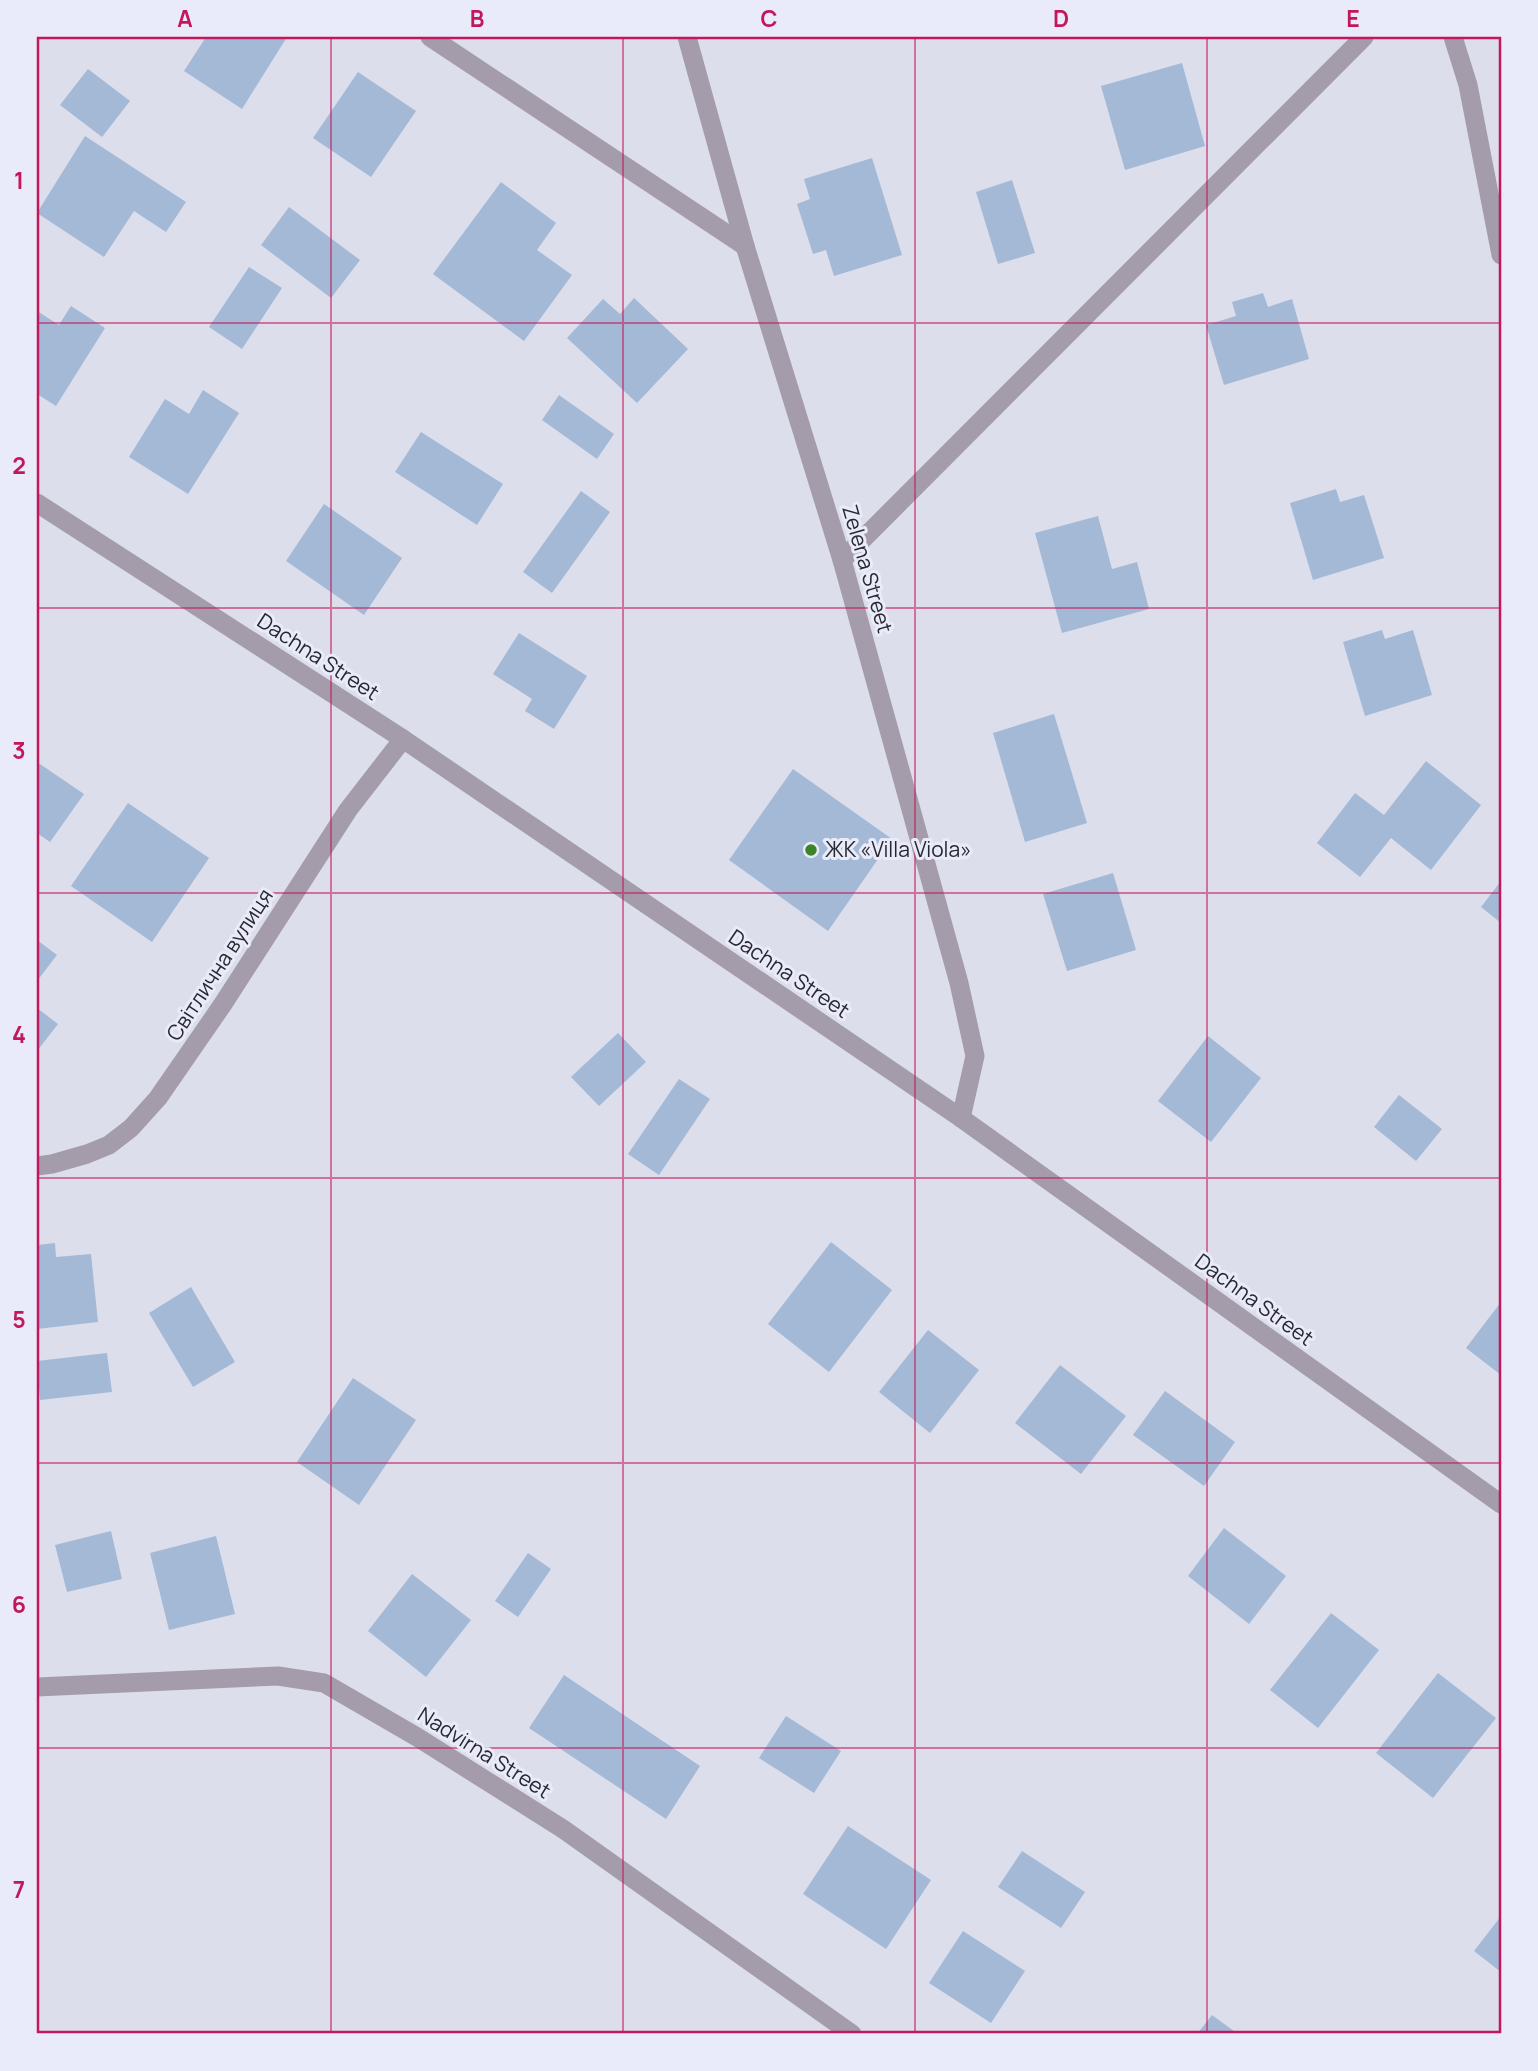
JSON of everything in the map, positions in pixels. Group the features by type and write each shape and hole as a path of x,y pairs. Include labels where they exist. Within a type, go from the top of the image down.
{"street":[{"path":"430,37 745,246"},
{"name":"Zelena Street","path":"687,37 745,246 842,560 959,982 975,1056 961,1118"},
{"path":"842,560 1364,37"},
{"path":"1452,37 1468,85 1501,255"},
{"name":"Dachna Street","path":"37,503 403,739 961,1118 1501,1504"},
{"name":"Світлична вулиця","path":"37,1166 87,1154 109,1145 131,1128 158,1098 230,993 348,810 403,739"},
{"name":"Nadvirna Street","path":"37,1687 278,1676 324,1683 563,1829 852,2034"}],"building":[{"path":"206,37 287,37 242,109 184,71"},
{"path":"1182,63 1205,146 1125,170 1101,86"},
{"path":"88,69 130,101 102,137 60,105"},
{"path":"358,72 416,111 371,177 313,138"},
{"path":"85,136 186,202 166,232 134,211 104,257 37,213"},
{"path":"872,158 902,255 834,276 826,250 813,254 797,204 810,199 804,179"},
{"path":"1012,180 1035,253 998,264 976,192"},
{"path":"501,182 556,223 537,250 572,275 524,341 433,274"},
{"path":"289,207 360,260 331,298 261,245"},
{"path":"249,267 282,288 242,349 209,327"},
{"path":"1263,293 1268,307 1292,299 1309,359 1224,385 1206,325 1236,316 1232,302"},
{"path":"634,298 688,349 637,403 567,338 603,299 620,314"},
{"path":"71,306 105,328 56,406 37,394 37,311 59,325"},
{"path":"203,390 239,413 188,494 129,457 165,399 189,414"},
{"path":"559,395 614,434 597,459 542,420"},
{"path":"421,432 503,484 477,525 395,472"},
{"path":"1336,489 1340,502 1364,495 1384,558 1313,580 1290,503"},
{"path":"581,491 610,512 552,593 523,572"},
{"path":"324,504 402,558 364,615 286,561"},
{"path":"1098,516 1112,569 1137,562 1149,609 1062,633 1035,533"},
{"path":"1382,630 1385,639 1413,630 1432,695 1365,716 1343,642"},
{"path":"519,633 587,676 554,729 525,711 532,699 493,674"},
{"path":"1054,714 1087,823 1025,842 993,733"},
{"path":"1426,761 1481,805 1431,870 1391,838 1360,877 1317,843 1355,793 1384,815"},
{"path":"37,762 84,794 50,842 37,833"},
{"name":"ЖК «Villa Viola»","path":"793,769 892,839 828,931 729,860"},
{"path":"128,803 209,858 152,942 71,886"},
{"path":"1113,873 1136,950 1067,971 1043,894"},
{"path":"1501,881 1501,923 1481,907"},
{"path":"37,940 57,955 37,981"},
{"path":"37,1008 58,1024 37,1051"},
{"path":"618,1033 646,1062 599,1106 571,1077"},
{"path":"1208,1036 1261,1078 1211,1142 1158,1101"},
{"path":"679,1079 710,1099 659,1175 628,1154"},
{"path":"1399,1095 1442,1129 1416,1161 1374,1127"},
{"path":"831,1242 892,1290 829,1372 768,1324"},
{"path":"55,1243 56,1257 91,1254 98,1322 37,1329 37,1245"},
{"path":"191,1287 235,1362 193,1387 149,1313"},
{"path":"1501,1302 1501,1375 1466,1348"},
{"path":"928,1330 979,1370 930,1433 879,1392"},
{"path":"107,1353 112,1392 40,1400 37,1361"},
{"path":"1060,1365 1126,1416 1081,1474 1015,1423"},
{"path":"353,1378 416,1420 359,1505 297,1462"},
{"path":"1165,1391 1235,1442 1204,1486 1133,1435"},
{"path":"1224,1528 1286,1576 1249,1624 1188,1576"},
{"path":"111,1531 122,1579 67,1592 55,1545"},
{"path":"216,1536 235,1614 169,1630 150,1553"},
{"path":"528,1553 551,1569 518,1617 495,1601"},
{"path":"412,1574 471,1620 426,1677 368,1631"},
{"path":"1331,1613 1379,1650 1318,1728 1270,1690"},
{"path":"1438,1673 1496,1718 1433,1798 1376,1753"},
{"path":"564,1675 700,1766 666,1819 529,1728"},
{"path":"786,1716 841,1751 814,1793 759,1758"},
{"path":"848,1826 931,1880 886,1949 803,1894"},
{"path":"1022,1851 1085,1892 1061,1928 998,1887"},
{"path":"1501,1916 1501,1972 1474,1951"},
{"path":"963,1931 1025,1971 991,2023 929,1983"},
{"path":"1212,2015 1238,2034 1197,2034"}],"place":[{"name":"ЖК «Villa Viola»","path":"811,850"}]}
